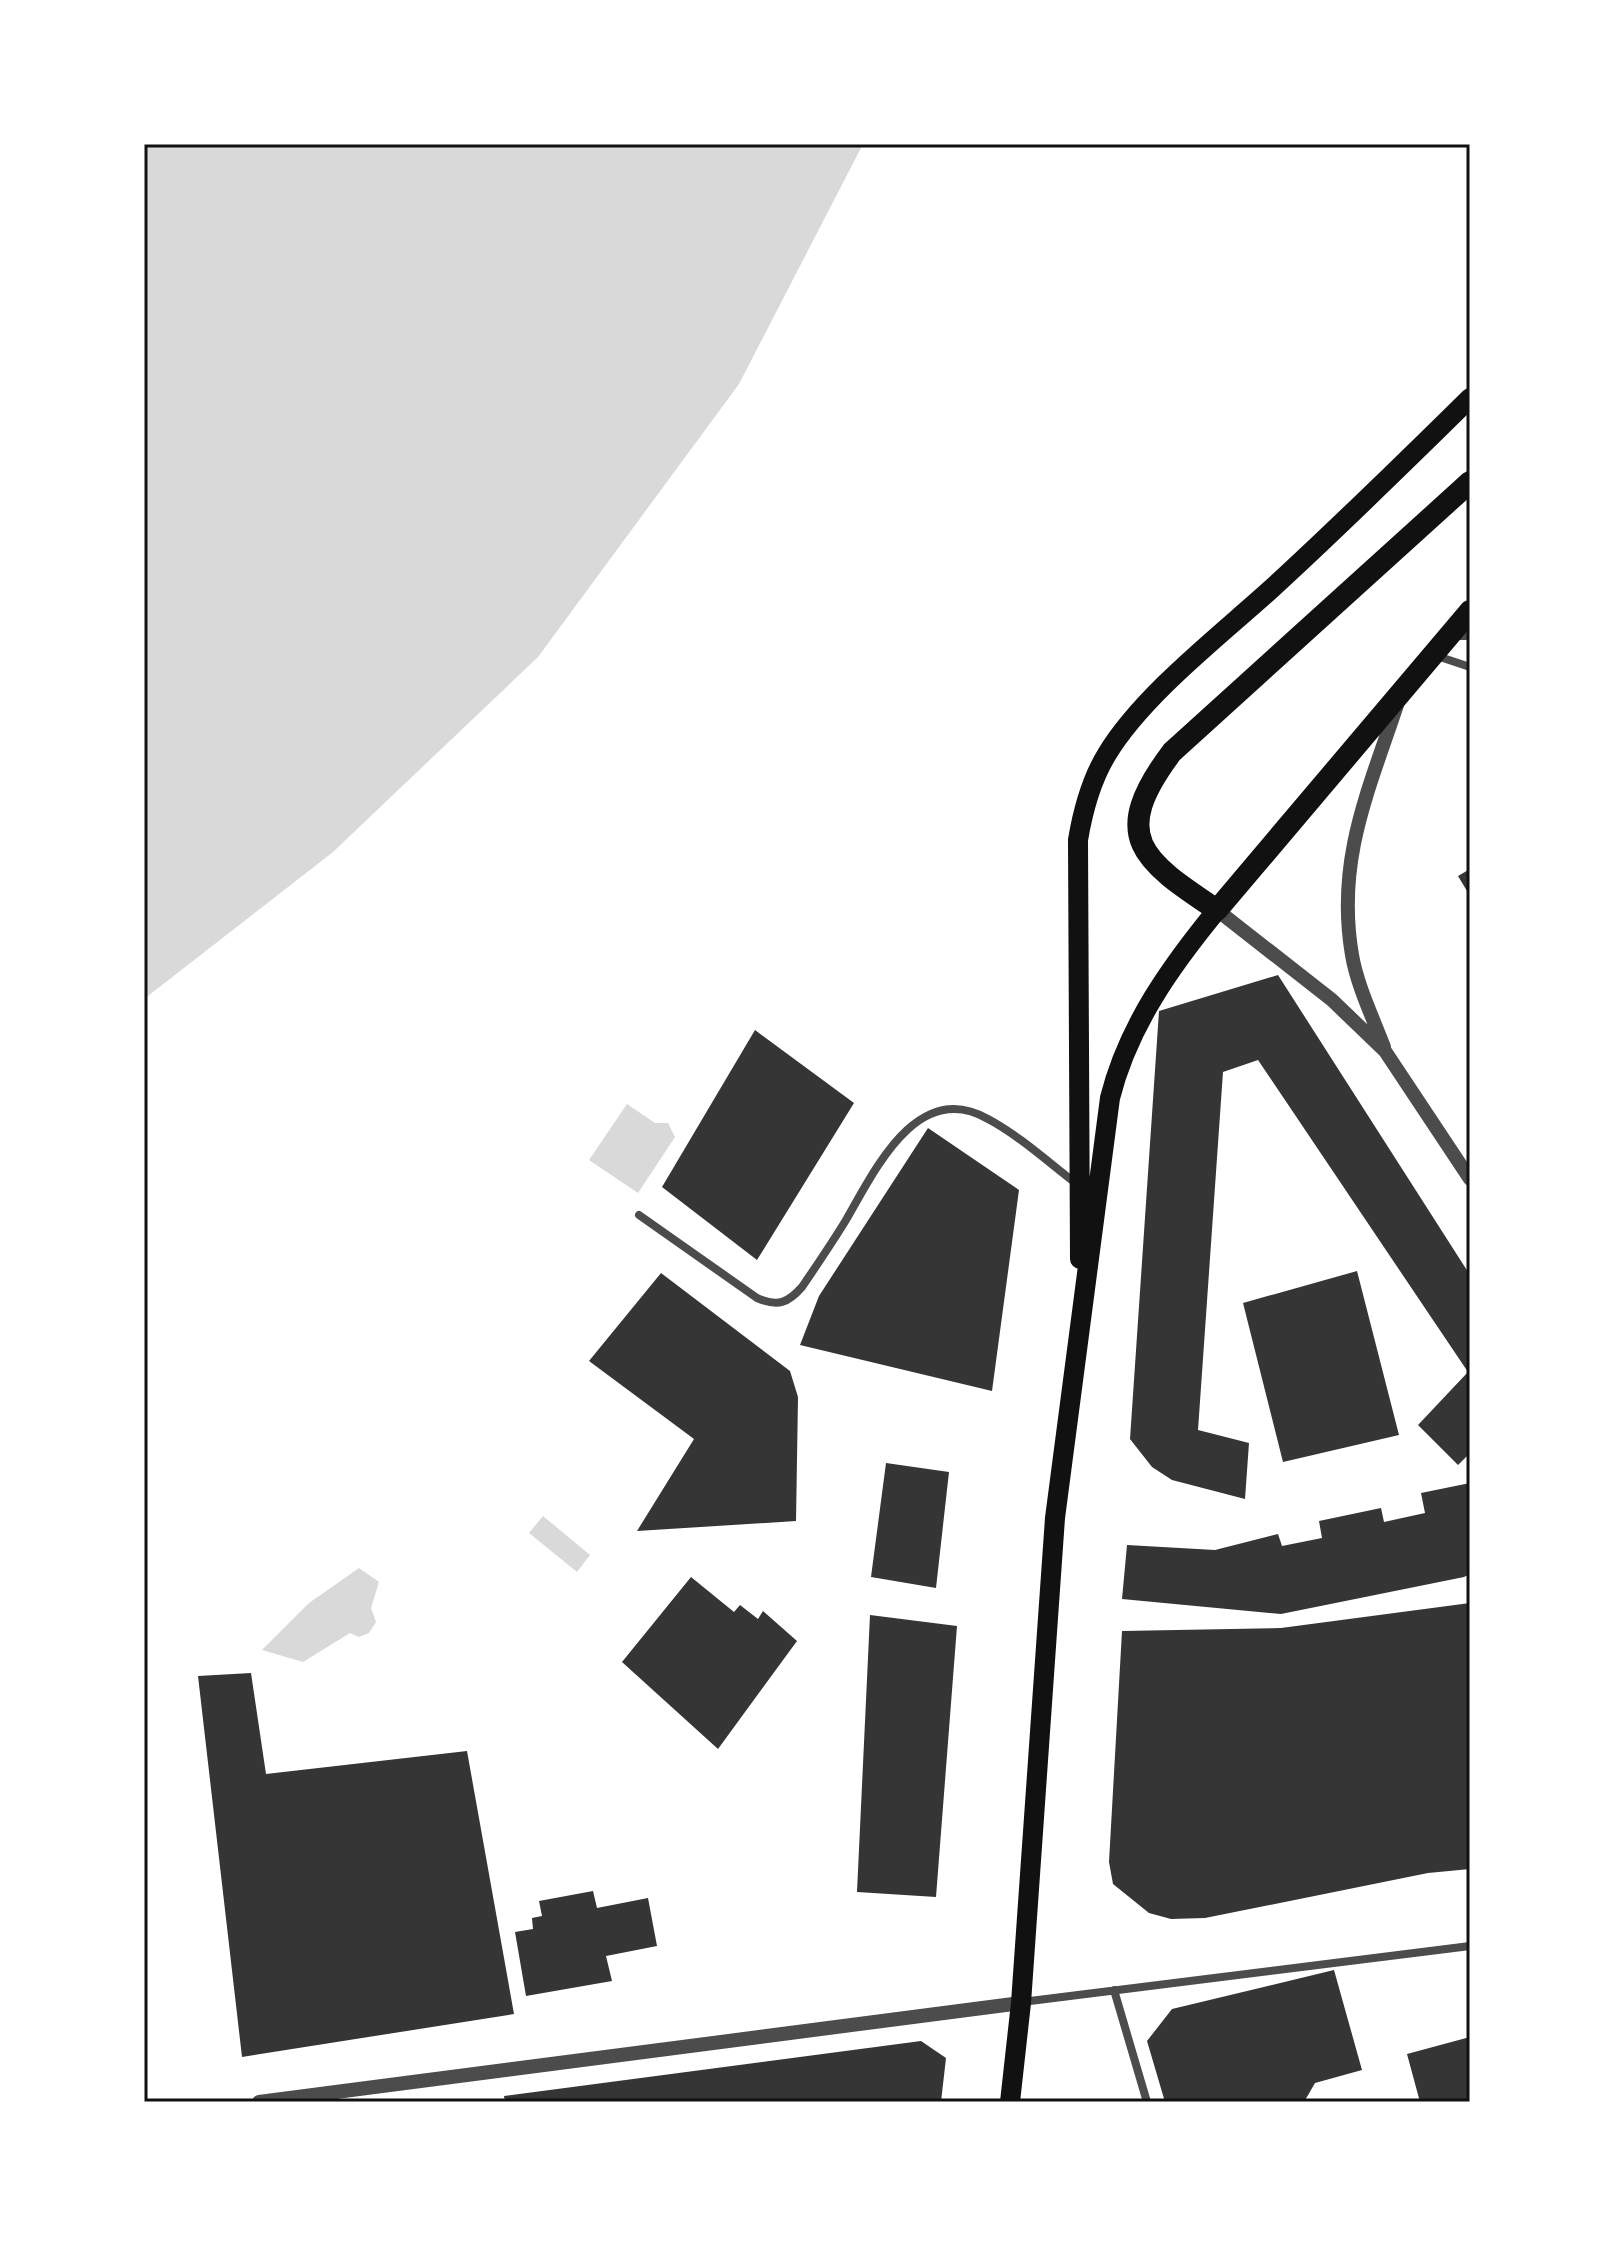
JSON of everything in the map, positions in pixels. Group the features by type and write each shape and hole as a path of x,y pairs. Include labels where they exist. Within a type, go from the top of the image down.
{"highway":[{"path":"1470,482 1172,752 1150,781 1141,806 1140,829 1148,856 1157,869 1217,910 1434,655 1461,636 1470,611"}],"main road":[{"path":"1081,1327 1078,840 1084,808 1106,754 1126,727 1189,662 1351,516 1470,398"},
{"path":"1010,2102 1021,2003 1055,1518 1110,1098 1120,1057 1148,1005 1217,910"}],"street":[{"path":"1434,655 1470,667"},
{"path":"1385,1051 1352,958 1346,903 1351,847 1401,693"},
{"path":"1217,910 1332,1000 1385,1051 1470,1179"},
{"path":"639,1215 757,1298 778,1304 791,1300 802,1287 889,1147 909,1126 935,1112 962,1110 987,1118 1078,1185"},
{"path":"259,2102 1470,1946"},
{"path":"1114,1990 1147,2102"}],"shaded area":[{"path":"144,144 863,144 739,384 538,657 333,852 144,999"},
{"path":"627,1104 655,1123 668,1123 675,1137 638,1193 589,1160"},
{"path":"543,1516 590,1555 577,1572 529,1533"},
{"path":"359,1568 379,1582 371,1608 376,1622 369,1633 359,1637 350,1633 303,1662 262,1650 309,1603"}],"building":[{"path":"1470,869 1470,896 1458,876"},
{"path":"1278,975 1470,1275 1470,1453 1458,1465 1418,1425 1468,1372 1258,1060 1223,1072 1198,1430 1249,1443 1245,1499 1172,1480 1152,1467 1130,1439 1159,1011"},
{"path":"755,1030 854,1103 757,1260 662,1187"},
{"path":"928,1128 1019,1190 992,1391 800,1345 819,1296"},
{"path":"1357,1271 1399,1435 1283,1462 1243,1303"},
{"path":"661,1273 790,1371 798,1397 796,1521 637,1531 694,1439 589,1361"},
{"path":"886,1463 949,1472 936,1588 871,1577"},
{"path":"1470,1483 1470,1574 1464,1577 1281,1614 1122,1599 1127,1545 1215,1550 1278,1534 1282,1546 1322,1538 1319,1521 1381,1508 1384,1522 1425,1513 1421,1493"},
{"path":"691,1577 734,1612 740,1605 758,1619 763,1611 797,1641 718,1749 622,1662"},
{"path":"1470,1603 1470,1869 1428,1873 1205,1918 1171,1919 1149,1913 1113,1884 1109,1862 1122,1631 1281,1628"},
{"path":"870,1615 957,1626 936,1897 857,1892"},
{"path":"251,1673 266,1774 467,1751 514,2014 242,2057 198,1676"},
{"path":"593,1891 597,1908 648,1898 657,1946 606,1956 612,1981 526,1996 515,1932 533,1929 532,1918 542,1916 539,1901"},
{"path":"1334,1970 1362,2070 1315,2083 1304,2102 1165,2102 1147,2041 1172,2009"},
{"path":"1470,2037 1470,2102 1420,2102 1407,2054"},
{"path":"921,2041 946,2058 941,2102 505,2102 504,2096"}]}
